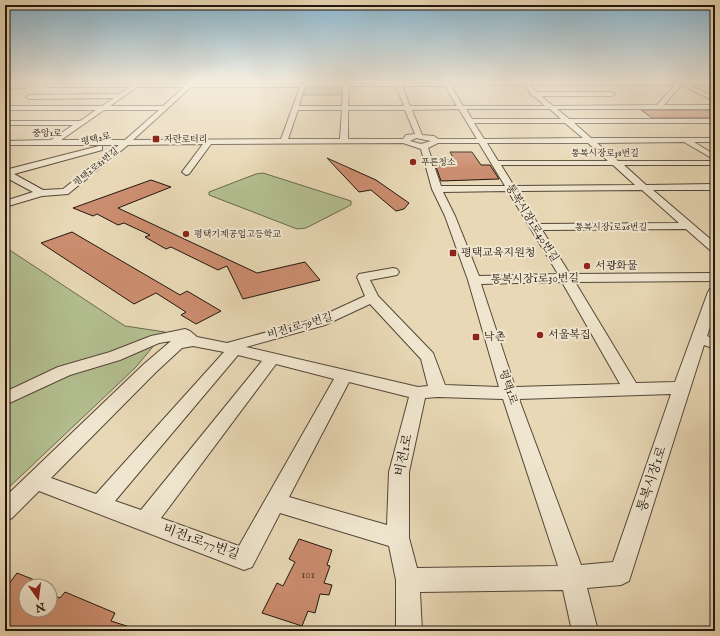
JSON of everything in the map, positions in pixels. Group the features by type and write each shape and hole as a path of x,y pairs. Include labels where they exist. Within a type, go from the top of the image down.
{"street":[{"path":"52,143 99,111"},
{"name":"평택2로","path":"5,174 86,151 127,142 159,111"},
{"path":"284,141 295,111"},
{"path":"344,141 346,111"},
{"name":"평택1로","path":"409,111 426,141 437,189 450,216 474,280 509,393 569,563 584,631"},
{"name":"통복시장1로40번길","path":"462,111 566,278 631,389"},
{"path":"555,111 642,188 715,249"},
{"path":"639,111 715,158"},
{"path":"469,121 715,121"},
{"path":"5,123 80,123"},
{"name":"중앙1로","path":"9,143 405,141 409,137 426,141"},
{"path":"426,141 715,140"},
{"name":"평택2로81번길","path":"6,204 41,192 65,192 127,142"},
{"path":"186,172 209,142"},
{"path":"5,148 9,143"},
{"name":"통복시장로38번길","path":"496,163 715,163"},
{"name":"평택2로81번길","path":"5,174 41,192"},
{"path":"437,189 715,187"},
{"name":"통복시장1로26번길","path":"534,227 688,226"},
{"path":"393,272 363,277 372,298 428,358 428,392"},
{"name":"통복시장1로30번길","path":"474,280 715,277"},
{"name":"통복시장1로","path":"572,578 621,573 681,388 706,341 715,292"},
{"name":"비전1로79번길","path":"232,348 263,337 313,324 341,313 372,298"},
{"path":"5,399 64,371 115,356 156,339 185,334 193,341"},
{"path":"5,511 150,368 177,344 193,341 232,348 344,376 428,392 509,393 681,388"},
{"path":"99,505 232,348"},
{"name":"비전1로77번길","path":"272,359 146,522 244,559 344,376"},
{"name":"비전1로","path":"409,631 408,580 398,538 399,472 428,392"},
{"path":"36,481 146,522"},
{"path":"275,502 398,538"},
{"path":"408,580 572,578"}],"green space":[{"path":"263,173 351,201 351,205 306,228 297,229 209,195 209,192 256,174"},
{"path":"5,247 125,326 165,332 136,367 5,491"}],"building":[{"path":"642,111 709,111 715,114 715,118 652,118"},
{"path":"450,152 472,152 481,165 490,165 499,179 441,181 434,161 454,159"},
{"path":"327,158 376,180 409,203 404,209 396,211 371,190 359,192"},
{"path":"151,180 171,187 118,208 257,273 305,262 320,280 243,299 227,266 218,270 171,247 166,249 145,237 150,235 124,223 118,225 97,214 93,216 73,208"},
{"path":"72,232 180,295 187,291 221,311 196,324 181,315 186,312 156,293 134,304 41,243"},
{"path":"299,539 332,550 327,565 330,566 324,583 332,585 329,595 320,594 315,613 308,611 302,626 262,613 277,583 283,586 295,562 289,559"},
{"path":"17,573 30,578 18,578 18,618 58,618 58,597 60,598 65,592 115,613 111,621 136,629 135,631 5,631 5,589"}],"place":[{"name":"자란로터리","path":"156,139"},
{"name":"푸른청소","path":"413,162"},
{"name":"평택기계공업고등학교","path":"186,234"},
{"name":"평택교육지원청","path":"453,253"},
{"name":"서광화물","path":"587,266"},
{"name":"서울복집","path":"540,335"},
{"name":"낙촌","path":"476,337"}]}
